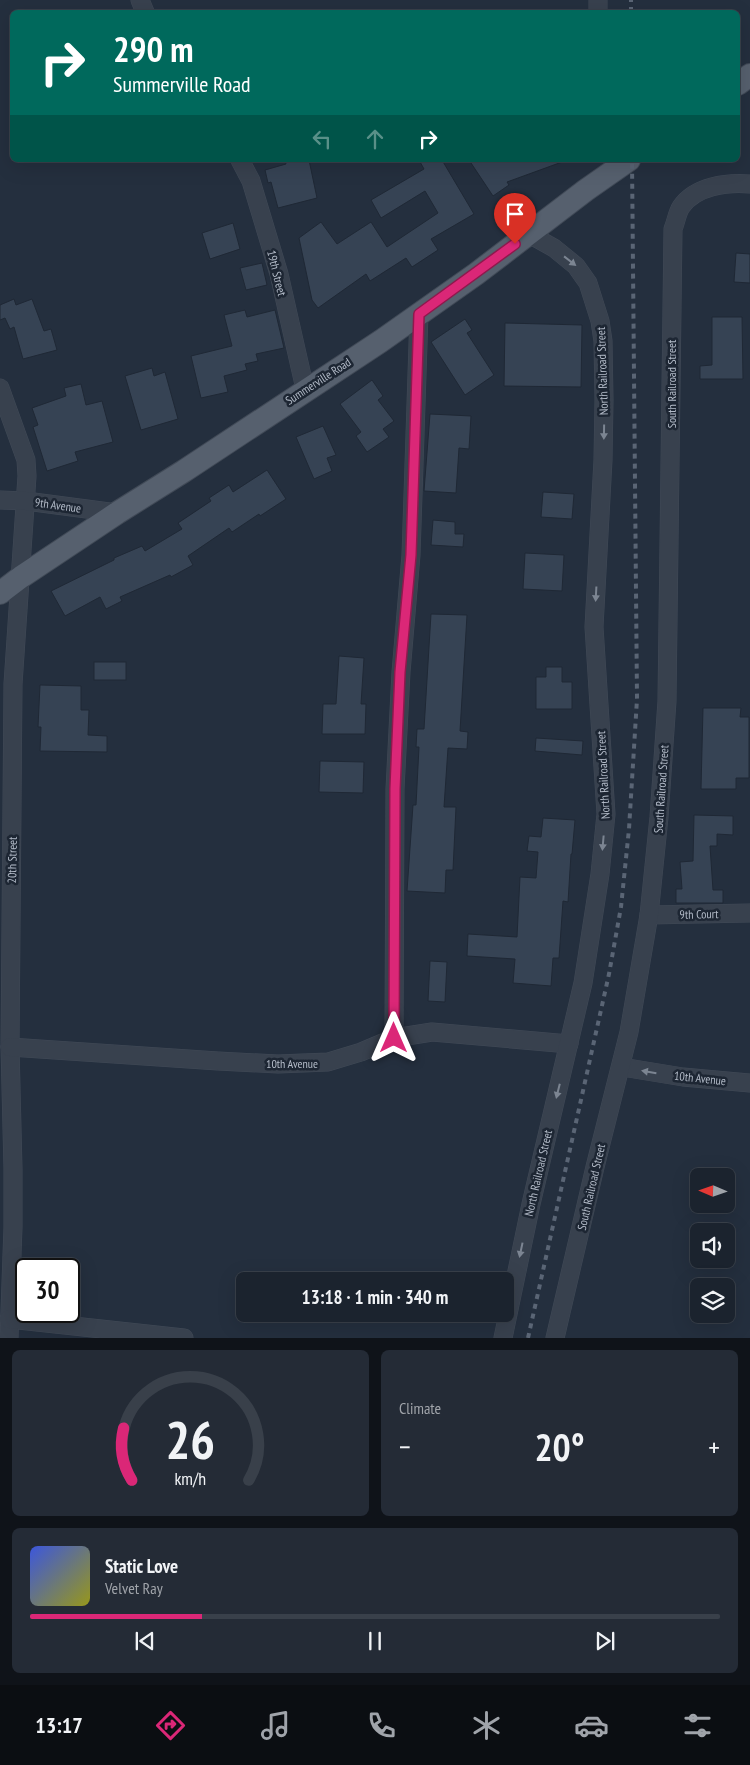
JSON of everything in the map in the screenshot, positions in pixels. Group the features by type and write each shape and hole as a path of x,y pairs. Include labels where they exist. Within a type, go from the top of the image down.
{"main road":[{"name":"Summerville Road","path":"0,593 116,513 184,471 419,314 626,162"}],"street":[{"name":"19th Street","path":"241,162 251,181 279,274 305,389"},
{"name":"South Railroad Street","path":"556,1338 595,1167 622,1067 649,915 659,817 667,701 673,229 682,206 699,191 720,185 750,184"},
{"name":"North Railroad Street","path":"503,1338 531,1204 584,983 600,874 606,814 594,627 603,460 604,400 600,321 588,283 576,266 554,248 529,234"},
{"path":"394,1038 395,789 400,672 411,555 419,314"},
{"name":"20th Street","path":"0,388 26,460 27,476 13,684 10,1046 14,1169 9,1338"},
{"name":"9th Avenue","path":"0,500 26,500 116,513"},
{"name":"9th Court","path":"649,915 750,913"},
{"name":"10th Avenue","path":"10,1046 278,1064 328,1062 361,1052 394,1038 432,1032 569,1044"},
{"name":"10th Avenue","path":"622,1067 683,1077 750,1083"},
{"path":"9,1319 184,1338"}],"building":[{"path":"286,162 309,162 317,198 278,208 271,182 268,183 265,170 286,164"},
{"path":"420,162 443,162 474,214 431,239 438,250 412,267 406,258 370,281 366,274 318,308 312,300 299,238 321,222 337,244 371,222 387,247 438,213 425,191 381,218 371,200 424,169"},
{"path":"470,162 562,162 507,182 509,185 493,196"},
{"path":"233,223 240,249 210,259 202,233"},
{"path":"736,253 750,254 750,283 734,282"},
{"path":"262,263 267,285 246,290 240,268"},
{"path":"14,299 16,305 32,299 44,331 51,329 57,350 23,359 14,327 10,329 5,318 0,320 0,305"},
{"path":"245,310 247,317 275,310 284,348 256,354 258,361 245,364 247,370 224,376 228,392 201,398 191,356 232,346 224,315"},
{"path":"712,317 742,317 743,379 700,379 700,366 712,365"},
{"path":"465,319 472,330 467,333 494,375 465,395 431,342"},
{"path":"505,323 582,325 581,387 504,386"},
{"path":"152,368 154,376 165,372 178,419 141,430 125,376"},
{"path":"372,380 383,396 378,400 394,421 383,429 389,437 367,452 356,436 361,432 340,404"},
{"path":"81,384 86,405 102,401 113,442 75,452 78,461 47,471 33,427 38,425 32,408 66,396 64,388"},
{"path":"430,414 471,416 469,449 459,448 456,493 424,491"},
{"path":"323,426 336,455 327,458 332,471 314,479 296,437"},
{"path":"267,470 286,499 232,532 229,528 188,556 193,565 171,577 170,575 120,597 122,601 106,609 100,597 65,616 51,591 114,560 114,558 142,546 145,551 182,529 178,523 211,501 209,498 229,485 233,492"},
{"path":"543,492 574,494 572,519 541,517"},
{"path":"433,520 455,522 455,534 464,534 463,547 431,545"},
{"path":"525,553 564,555 562,591 523,589"},
{"path":"431,614 467,615 460,731 468,732 467,749 448,748 444,807 456,807 453,870 446,870 445,893 407,891 413,805 416,805 419,747 416,747 417,729 424,729"},
{"path":"339,656 364,658 361,704 366,704 365,734 322,734 323,704 336,704"},
{"path":"94,662 126,662 126,680 94,680"},
{"path":"546,667 562,667 562,682 572,682 572,709 536,709 536,677 546,677"},
{"path":"40,685 81,686 81,710 89,710 88,735 107,736 107,752 40,751 41,727 38,727"},
{"path":"703,708 741,708 740,717 749,717 749,778 736,778 736,789 701,789"},
{"path":"536,738 583,741 582,755 535,751"},
{"path":"320,761 364,762 363,793 319,792"},
{"path":"694,815 733,816 733,835 717,834 717,846 710,846 713,890 723,890 723,903 676,903 676,889 682,889 680,862 693,861"},
{"path":"543,818 575,820 568,902 563,901 559,958 553,958 551,986 513,983 515,959 467,956 468,934 517,937 520,877 536,878 538,852 527,851 529,836 541,837"},
{"path":"430,961 447,962 445,1002 428,1001"}],"railway":[{"path":"631,0 631,10"},
{"path":"528,1338 609,974 621,907 629,829 637,699 632,162"}],"route":[{"path":"394,1038 395,789 400,672 411,555 419,314 515,244"}]}
